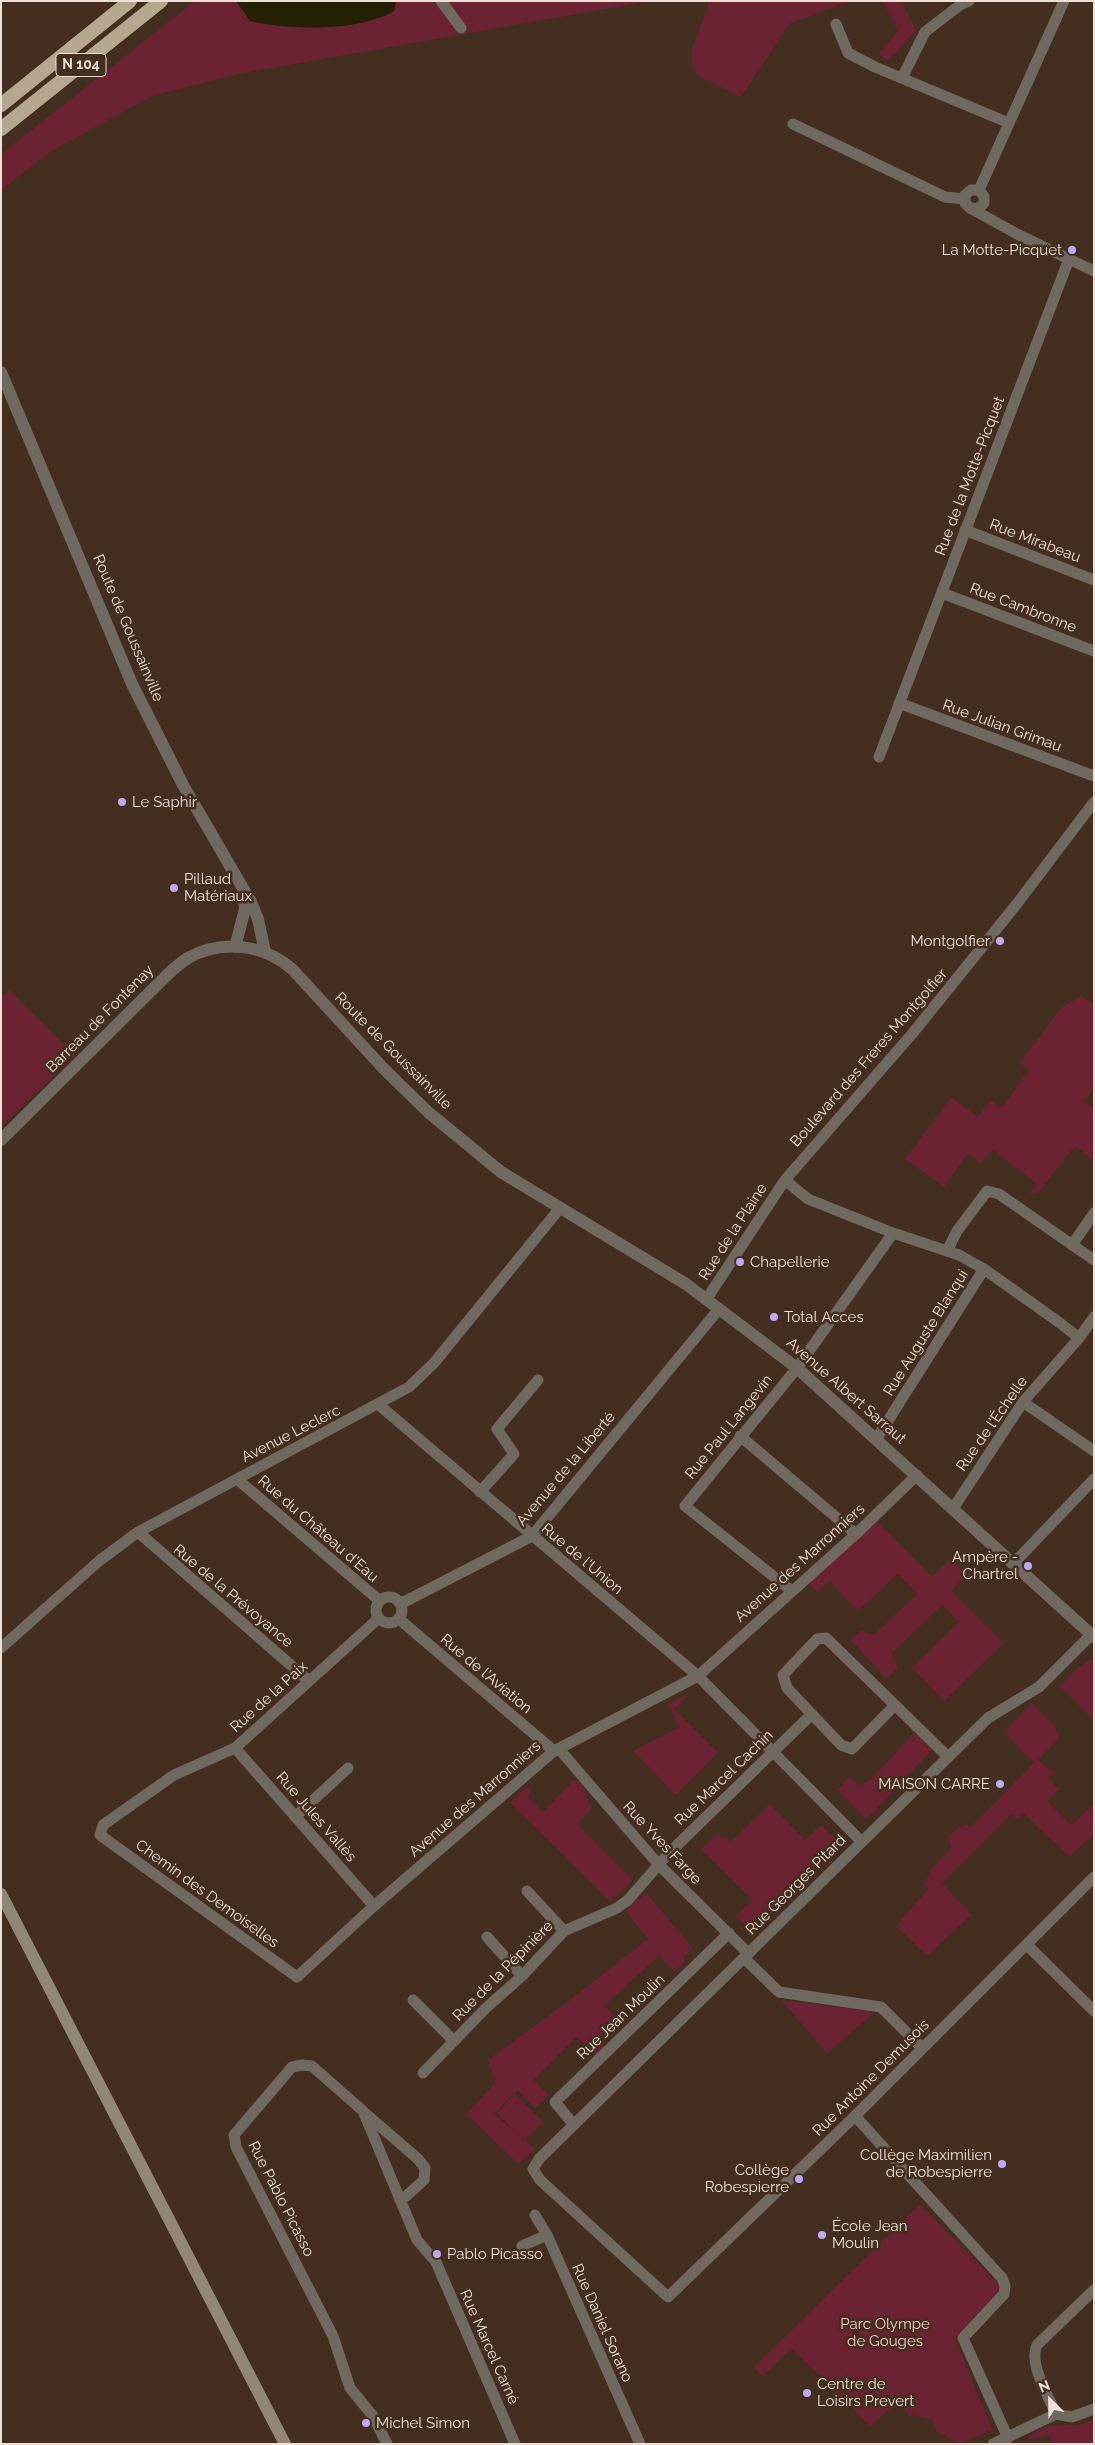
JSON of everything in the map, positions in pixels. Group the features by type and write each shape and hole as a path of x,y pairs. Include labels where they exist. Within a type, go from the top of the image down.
{"highway":[{"name":"N 104","path":"1,105 130,1"},
{"name":"N 104","path":"1,129 161,1"}],"main road":[{"path":"1,1894 285,2444"}],"street":[{"path":"441,1 461,28"},
{"path":"902,78 925,32 960,5 969,1"},
{"path":"793,124 945,197 978,209 1009,123 1064,1"},
{"path":"836,24 848,53 1009,123"},
{"path":"967,204 971,190 982,195 994,222"},
{"path":"967,204 994,222 1094,270"},
{"name":"Rue de la Motte-Picquet","path":"879,757 1069,259"},
{"name":"Route de Goussainville","path":"1,372 132,684 183,785 255,910 265,952"},
{"name":"Rue Mirabeau","path":"965,530 1094,580"},
{"name":"Rue Cambronne","path":"942,593 1094,651"},
{"name":"Rue Julian Grimau","path":"899,704 1094,776"},
{"name":"Boulevard des Frères Montgolfier","path":"785,1180 912,1034 1090,816 1094,802"},
{"name":"Route de Goussainville","path":"243,888 244,909 236,947 265,952 293,970 377,1062 428,1112 501,1172"},
{"name":"Barreau de Fontenay","path":"1,1140 175,968 187,959 205,951 236,947"},
{"name":"Avenue Albert Sarraut","path":"501,1172 686,1284 797,1368 1091,1632"},
{"path":"785,1180 808,1199 893,1233 947,1251 984,1269 1079,1338"},
{"name":"Rue de la Plaine","path":"706,1300 785,1180"},
{"path":"947,1251 957,1231 987,1192 999,1194 1094,1260"},
{"name":"Avenue Leclerc","path":"1,1648 99,1561 138,1532 379,1406 409,1388 434,1363 560,1208"},
{"path":"1072,1245 1094,1213"},
{"name":"Rue Paul Langevin","path":"792,1591 685,1506 797,1368 893,1233"},
{"name":"Rue Auguste Blanqui","path":"877,1438 984,1269"},
{"name":"Avenue de la Liberté","path":"399,1602 406,1601 532,1536 719,1309"},
{"name":"Rue de l'Échelle","path":"954,1508 1023,1402 1079,1338 1094,1317"},
{"path":"480,1492 514,1454 497,1429 538,1380"},
{"path":"1023,1402 1094,1451"},
{"name":"Rue de l'Union","path":"379,1406 698,1676 861,1841"},
{"path":"740,1436 856,1534"},
{"name":"Avenue des Marronniers","path":"298,1976 374,1906 556,1750 698,1676 856,1534 917,1475"},
{"name":"Rue du Château d'Eau","path":"237,1479 380,1601"},
{"path":"1014,1563 1094,1480"},
{"name":"Rue de la Prévoyance","path":"138,1532 309,1681"},
{"path":"392,1597 399,1602 402,1609 399,1619 386,1623 379,1618 376,1608 380,1601 392,1597"},
{"name":"Rue de la Paix","path":"100,1835 103,1825 174,1775 235,1748 379,1618"},
{"name":"Rue de l'Aviation","path":"399,1619 556,1750"},
{"name":"Rue Georges Pitard","path":"533,2170 539,2159 994,1712 1029,1694 1038,1687 1091,1632"},
{"path":"895,1705 852,1749 841,1745 787,1688 783,1675 817,1639 826,1638 895,1705 948,1757"},
{"name":"Rue Marcel Cachin","path":"617,1908 628,1900 658,1864 812,1714"},
{"name":"Rue Jules Vallès","path":"235,1748 374,1906"},
{"name":"Rue Yves Farge","path":"556,1750 658,1864 729,1934 779,1992 881,2007 922,2048"},
{"path":"295,1816 348,1768"},
{"name":"Chemin des Demoiselles","path":"100,1835 298,1976"},
{"name":"Rue Antoine Demusois","path":"533,2170 540,2180 668,2297 855,2116 1094,1877"},
{"path":"527,1891 564,1931"},
{"name":"Rue de la Pépinière","path":"423,2073 486,2008 522,1976 564,1931 617,1908"},
{"name":"Rue Jean Moulin","path":"574,2125 555,2102 729,1934"},
{"path":"487,1937 522,1976"},
{"path":"1027,1945 1094,2011"},
{"path":"413,2000 454,2041"},
{"name":"Rue Pablo Picasso","path":"387,2444 373,2416 350,2388 343,2369 341,2354 236,2147 234,2135 292,2067 312,2066 418,2159 424,2168 424,2180 405,2197 399,2198"},
{"name":"Rue Pablo Picasso","path":"363,2111 417,2240 436,2262"},
{"path":"855,2116 1002,2278 1005,2286 1004,2294 963,2338 1013,2439"},
{"name":"Rue Daniel Sorano","path":"535,2215 547,2235 640,2444"},
{"path":"522,2246 547,2235"},
{"name":"Rue Marcel Carné","path":"436,2262 515,2444"},
{"path":"1056,2414 1034,2362 1034,2350 1094,2290"},
{"path":"994,2444 1013,2439 1056,2414 1072,2418 1094,2409"}],"green space":[{"path":"195,1 236,1 250,21 284,26 323,27 362,23 379,18 394,11 396,1 650,1 238,74 152,96 50,152 1,190 1,154"},
{"path":"709,1 850,1 789,24 741,97 702,78 695,70 692,61 695,41"},
{"path":"883,1 901,1 916,30 888,61 878,54 898,31"},
{"path":"9,990 75,1055 1,1127 1,998"},
{"path":"1081,996 1094,1005 1094,1088 1084,1101 1094,1109 1094,1160 1075,1146 1036,1195 1030,1193 1037,1184 993,1150 981,1164 968,1154 944,1187 905,1159 951,1097 978,1117 991,1100 1001,1108 1029,1070 1020,1063 1061,1008"},
{"path":"876,1520 932,1577 951,1558 967,1575 951,1591 1004,1643 944,1701 912,1668 959,1622 942,1605 892,1653 898,1668 886,1679 851,1640 861,1630 874,1635 917,1594 898,1574 858,1611 829,1581 817,1592 809,1584"},
{"path":"1090,1660 1094,1660 1094,1720 1060,1686 1076,1669"},
{"path":"691,1692 674,1709 718,1753 676,1795 633,1751 679,1727 667,1705"},
{"path":"1032,1704 1055,1727 1059,1739 1038,1760 1053,1772 1048,1778 1059,1789 1047,1801 1071,1825 1094,1804 1094,1834 1069,1857 1022,1812 1018,1820 1011,1814 942,1883 971,1915 927,1956 896,1926 928,1889 924,1885 932,1868 951,1849 948,1835 966,1824 971,1827 1034,1763 1004,1732"},
{"path":"914,1733 932,1750 867,1819 837,1790 849,1777 859,1786 870,1780"},
{"path":"574,1780 579,1781 584,1787 591,1810 577,1824 632,1880 611,1902 510,1803 526,1786 531,1791 528,1798 543,1812"},
{"path":"770,1804 805,1840 821,1825 842,1846 752,1933 736,1916 752,1900 701,1849 717,1834 722,1839 725,1836 731,1842"},
{"path":"646,1893 693,1948 683,1957 685,1962 674,1972 659,1956 605,2005 623,2025 613,2034 603,2034 603,2049 596,2056 576,2037 534,2080 549,2095 535,2109 517,2090 494,2114 535,2149 518,2164 466,2114 495,2083 488,2060 570,2000 648,1939 625,1910"},
{"path":"781,2000 868,2011 873,2014 827,2053"},
{"path":"515,2094 543,2122 524,2141 497,2113"},
{"name":"Parc Olympe de Gouges","path":"920,2204 1004,2290 955,2338 992,2430 960,2444 937,2432 932,2420 914,2415 909,2417 901,2399 870,2426 791,2348 763,2376 754,2367"},
{"path":"1094,2420 1094,2444 1053,2444 1049,2435 1027,2440 1042,2428 1076,2425"}],"shaded area":[{"path":"236,1 396,2 394,11 362,23 343,26 304,27 250,21"}],"place":[{"name":"La Motte-Picquet","path":"1072,250"},
{"name":"Le Saphir","path":"122,802"},
{"name":"Pillaud Matériaux","path":"174,888"},
{"name":"Montgolfier","path":"1000,941"},
{"name":"Chapellerie","path":"740,1262"},
{"name":"Total Acces","path":"774,1317"},
{"name":"Ampère - Chartrel","path":"1028,1566"},
{"name":"MAISON CARRE","path":"1000,1784"},
{"name":"Collège Maximilien de Robespierre","path":"1002,2164"},
{"name":"Collège Robespierre","path":"799,2179"},
{"name":"École Jean Moulin","path":"822,2235"},
{"name":"Pablo Picasso","path":"437,2254"},
{"name":"Centre de Loisirs Prevert","path":"807,2393"},
{"name":"Michel Simon","path":"366,2423"}]}
